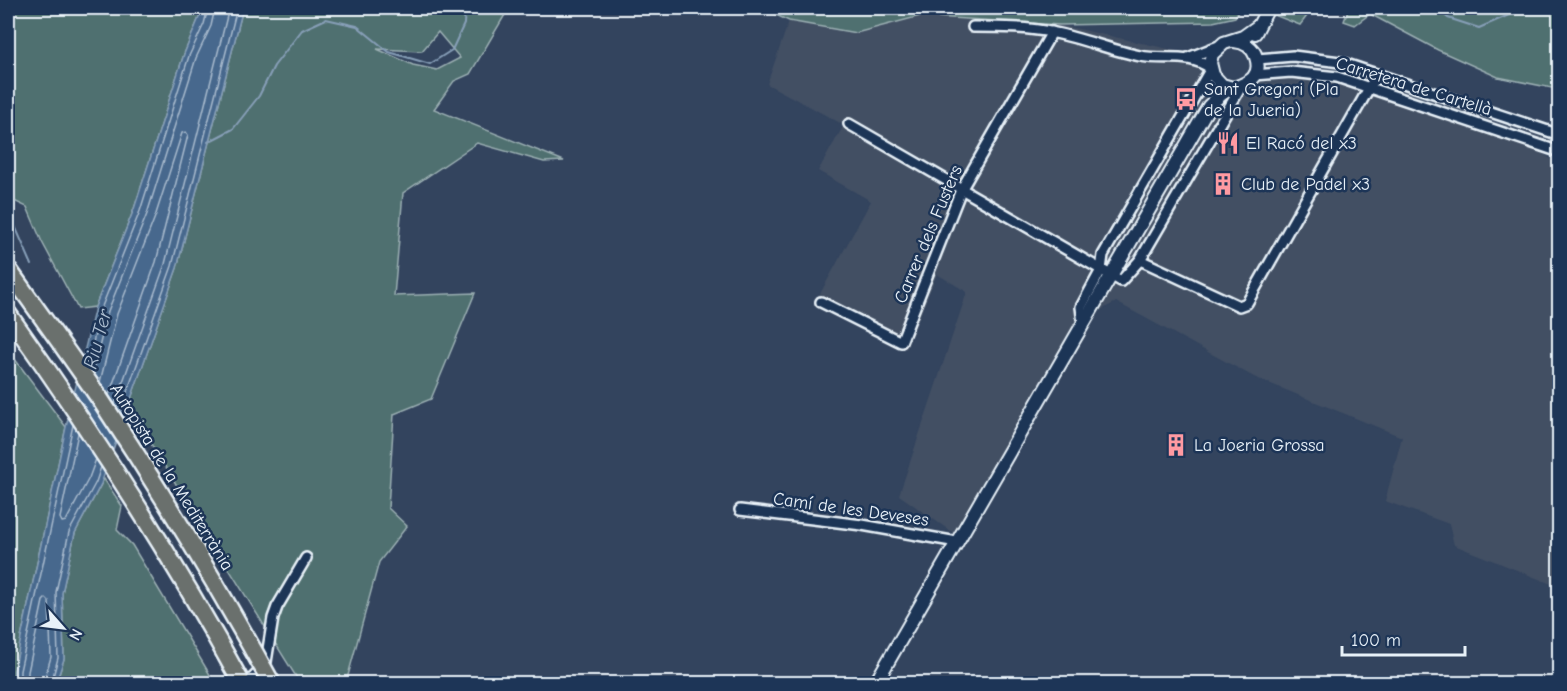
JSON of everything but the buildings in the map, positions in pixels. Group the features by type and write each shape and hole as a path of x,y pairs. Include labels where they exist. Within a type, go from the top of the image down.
{"highway":[{"name":"Autopista de la Mediterrània","path":"8,269 137,456 194,547 272,684"},
{"path":"8,314 79,415 117,474 245,684"}],"main road":[{"path":"875,684 1083,323 1106,273 1209,106 1224,92 1247,84 1254,75 1253,38 1268,8"},
{"path":"1209,106 1212,54 1219,46 1234,41 1257,27"},
{"path":"1234,41 1245,44 1255,55"},
{"path":"1212,72 1222,85 1237,87"}],"street":[{"path":"973,27 1011,27 1052,32 1142,57 1188,58 1200,61 1212,72 1103,255 1106,273"},
{"name":"Carrer dels Fusters","path":"821,302 902,342 961,190 1052,32"},
{"path":"1188,58 1219,46"},
{"name":"Carretera de Cartellà","path":"1255,55 1293,56 1340,62 1560,135"},
{"name":"Carretera de Cartellà","path":"1254,75 1306,73 1337,77 1560,152"},
{"path":"1140,260 1239,306 1247,303 1377,74"},
{"path":"849,124 1121,281 1140,260 1237,87"},
{"name":"Camí de les Deveses","path":"740,510 862,525 957,542"},
{"path":"245,684 261,670 266,662 277,607 306,558"}],"shaded area":[{"path":"920,16 1060,25 1205,57 1218,78 1247,91 1261,79 1300,77 1345,85 1538,151 1559,164 1559,587 1454,545 1449,524 1385,501 1402,437 1254,377 1116,302 1076,323 956,535 899,495 967,292 937,274 906,349 815,303 871,201 818,171 844,125 767,84 789,21 856,33"}],"green space":[{"path":"8,8 203,8 184,54 134,209 95,307 78,309 42,242 27,207 10,199 8,195"},
{"path":"243,8 509,8 470,74 454,81 434,109 564,161 544,162 477,143 403,193 394,296 475,293 431,399 394,414 388,508 407,526 379,562 346,683 300,683 128,407 177,268","holes":["438,32 460,58 437,70 413,65 377,49 422,51"]},
{"path":"761,8 1240,8 1235,17 1213,22 1060,25 920,16 856,33 789,21"},
{"path":"1279,8 1313,8 1300,25 1274,15"},
{"path":"1349,8 1559,8 1559,87 1552,88 1498,77 1438,50 1370,14 1355,25 1344,21"},
{"path":"8,350 66,427 14,671 15,684 8,683"},
{"path":"104,479 122,506 117,530 132,545 215,683 56,684 64,659 62,593 75,533"}],"water":[{"name":"Riu Ter","path":"203,8 243,8 177,268 101,484 75,533 62,593 64,659 56,683 15,684 14,671 66,427 95,307 134,209 184,54"}],"waterway":[{"path":"208,142 233,129 259,96 274,66 302,30 326,19 357,26 389,52 430,64 452,50 464,24 465,8"},
{"path":"1436,8 1448,18 1479,28 1525,8"},
{"path":"8,210 32,265"}],"place":[{"name":"Sant Gregori (Pla de la Jueria)","path":"1186,99"},
{"name":"El Racó del x3","path":"1228,143"},
{"name":"Club de Padel x3","path":"1223,184"},
{"name":"La Joeria Grossa","path":"1176,445"}]}
